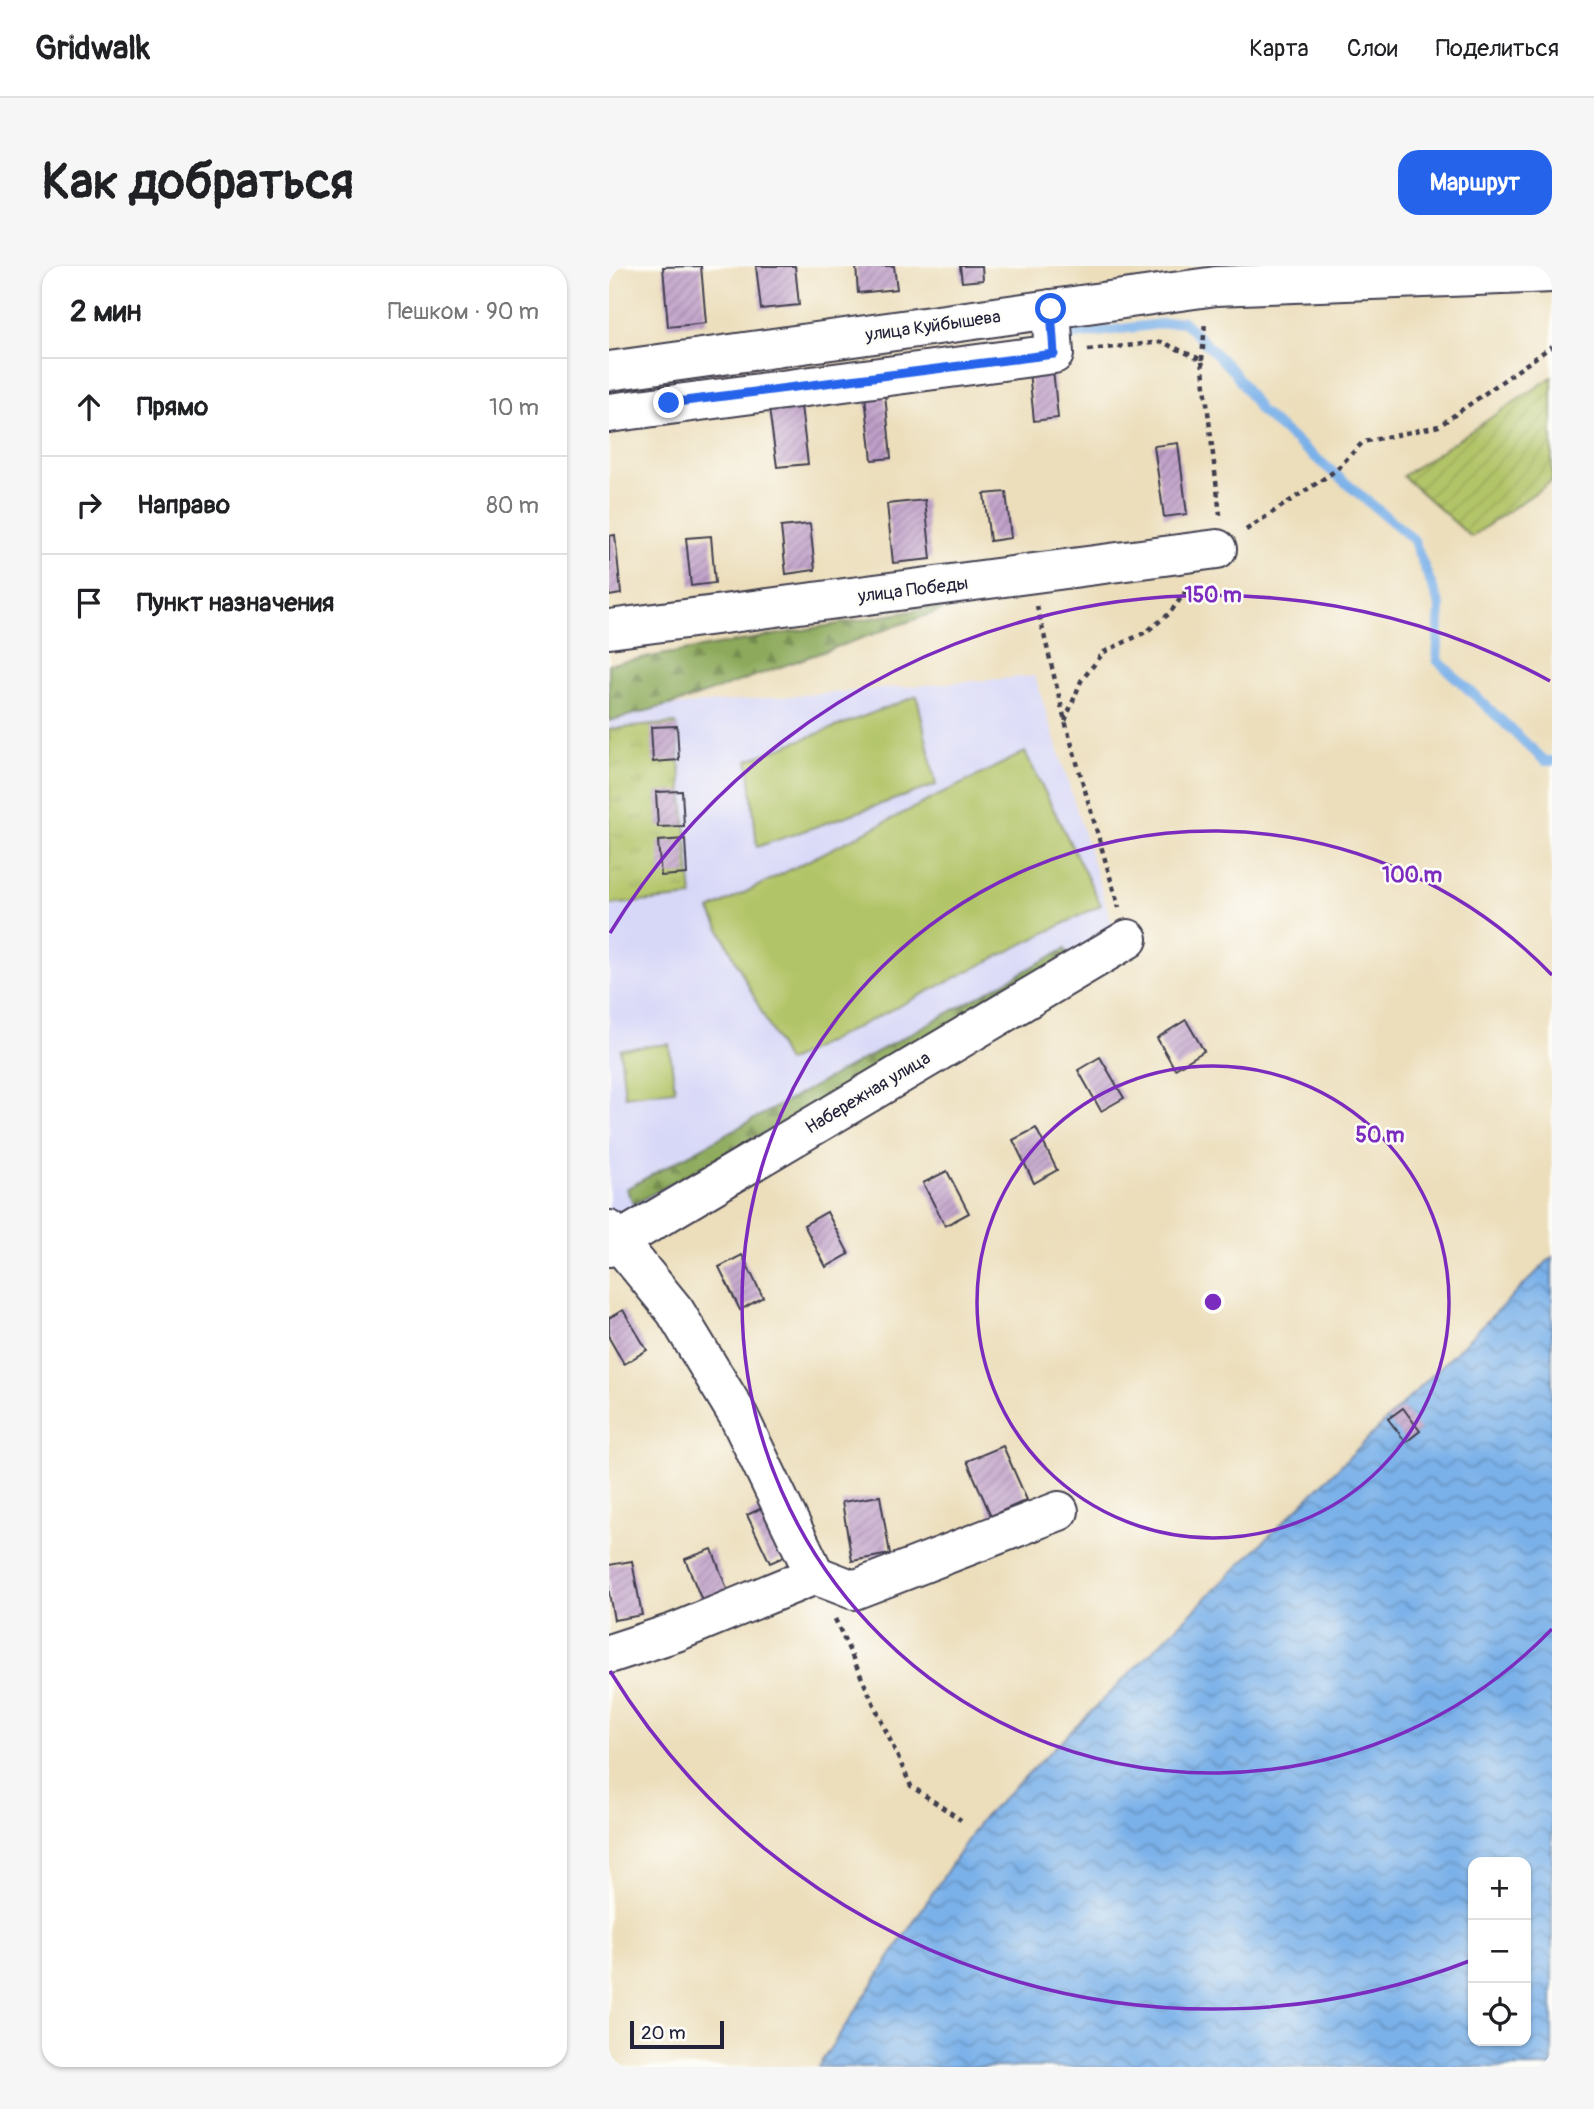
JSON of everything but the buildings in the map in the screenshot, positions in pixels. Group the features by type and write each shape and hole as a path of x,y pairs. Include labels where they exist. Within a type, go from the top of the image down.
{"street":[{"name":"улица Куйбышева","path":"609,371 1212,288 1552,273"},
{"path":"609,413 1054,354 1051,309"},
{"path":"894,331 899,374"},
{"name":"улица Победы","path":"609,629 1217,549"},
{"name":"Набережная улица","path":"612,1239 1128,939"},
{"path":"612,1239 675,1311 739,1417 815,1575 854,1590 1059,1511"},
{"path":"609,1654 676,1632 815,1575"}],"path":[{"path":"1065,721 1080,681 1104,652 1146,632 1169,614 1217,549 1222,534 1202,360 1212,288"},
{"path":"1054,354 1161,342 1202,360"},
{"path":"1217,549 1335,471 1363,442 1439,426 1493,385 1552,346"},
{"path":"1029,575 1065,721 1128,939"},
{"path":"815,1575 911,1786 961,1820"}],"shaded area":[{"path":"1035,676 1119,946 609,1226 609,711"}],"green space":[{"path":"1552,377 1552,481 1471,537 1403,476"},
{"path":"964,602 687,700 609,721 609,664"},
{"path":"917,696 936,785 757,847 748,760"},
{"path":"676,723 692,897 609,905 609,729"},
{"path":"1025,752 1101,905 787,1062 710,910"},
{"path":"1065,949 1073,964 634,1204 626,1189"},
{"path":"669,1044 675,1090 625,1096 620,1049"}],"water":[{"path":"1552,1257 1552,2067 818,2067 980,1821"}],"waterway":[{"path":"1060,337 1183,321 1234,372 1261,412 1413,539 1440,606 1437,660 1545,761 1552,761"}],"route":[{"path":"669,403 1054,354 1051,309"}]}
